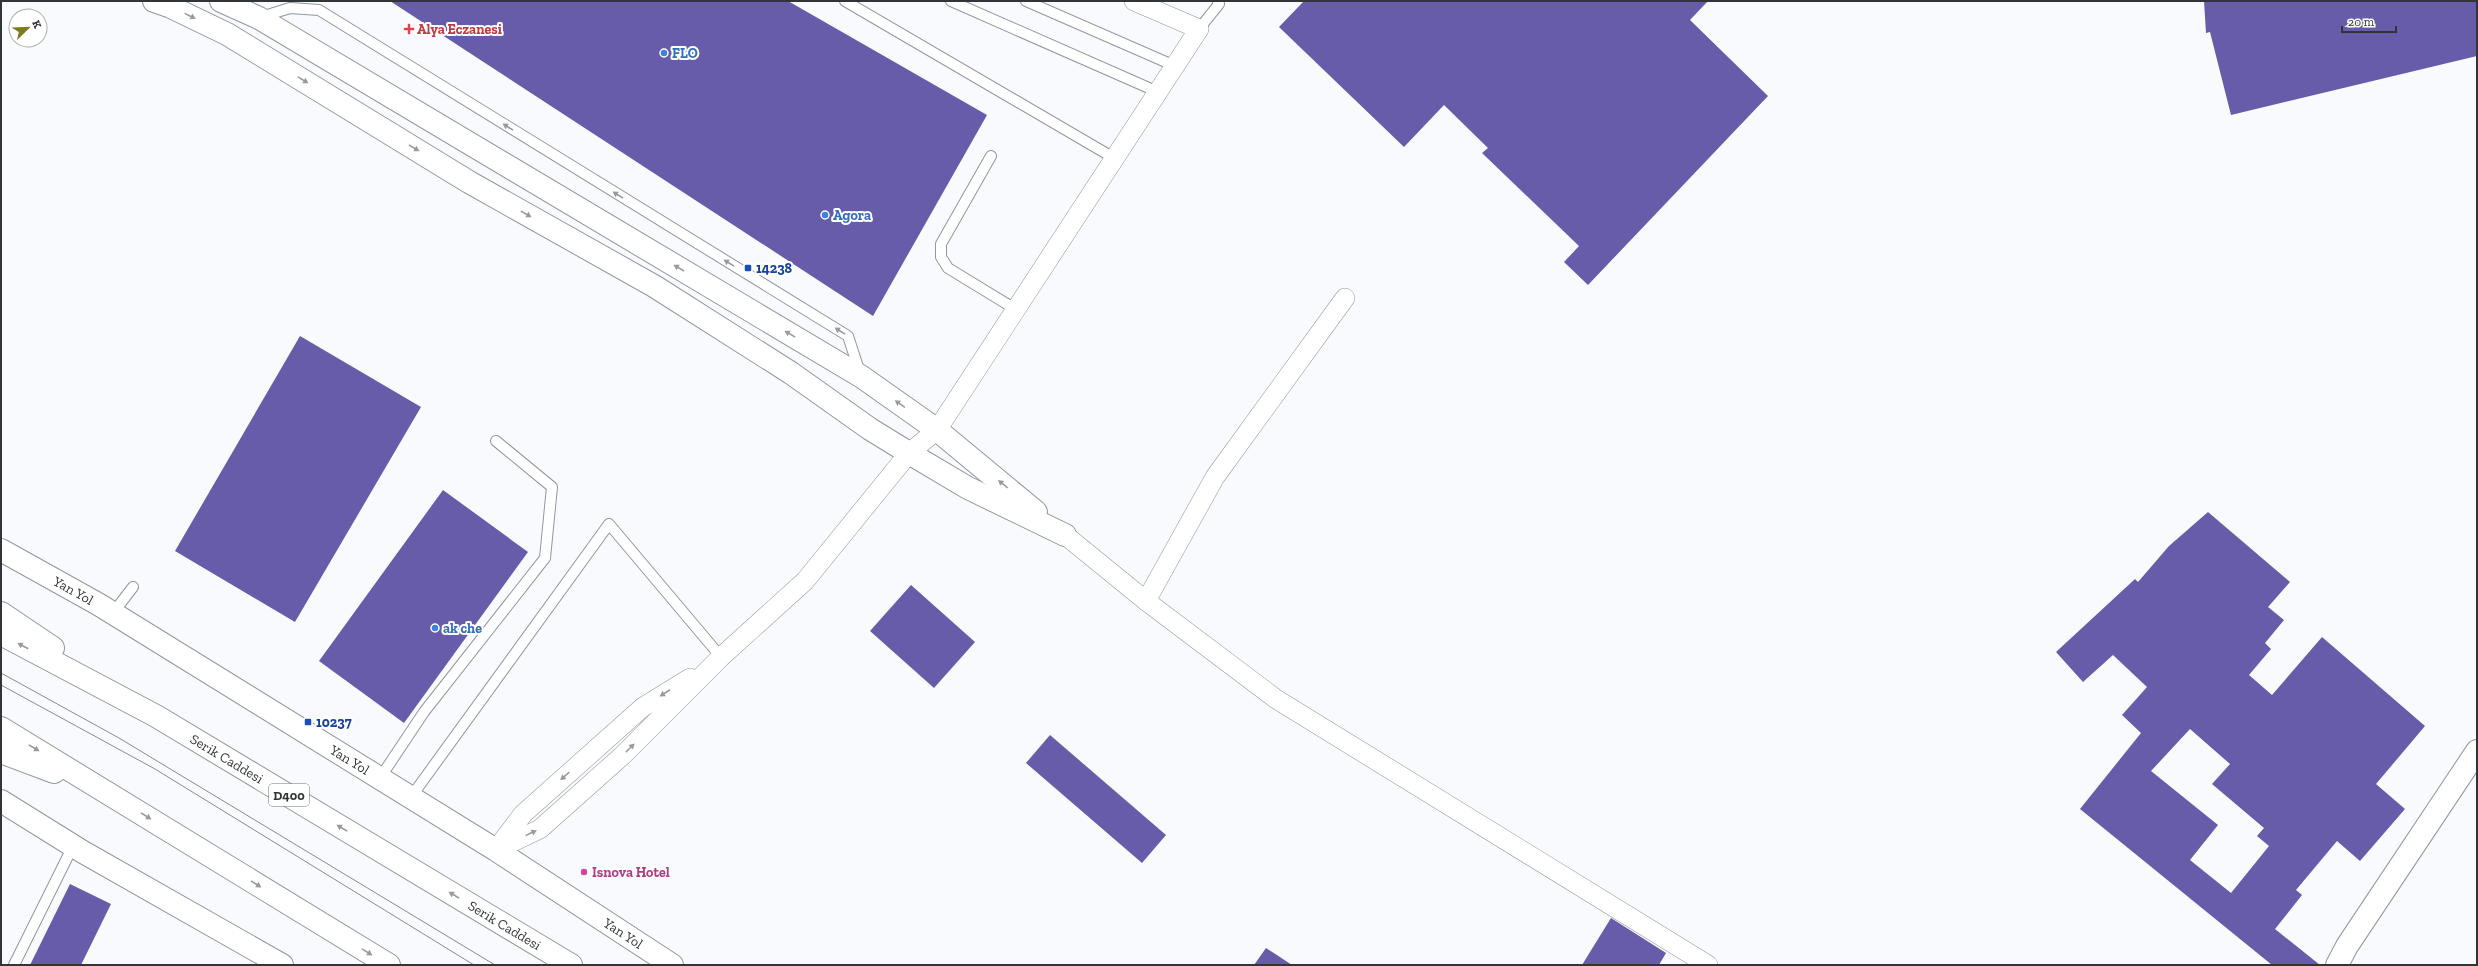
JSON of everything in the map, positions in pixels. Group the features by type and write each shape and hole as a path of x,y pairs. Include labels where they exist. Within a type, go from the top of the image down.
{"main road":[{"path":"154,1 171,7 227,34 469,182 654,286 791,373 870,429 968,488 1065,535"},
{"path":"221,1 259,18 862,377 937,430 1065,535"},
{"name":"Yan Yol","path":"1,550 113,613 411,797 496,850 672,965"},
{"path":"1,613 156,716"},
{"name":"Serik Caddesi","path":"1,634 156,716 571,965"},
{"path":"1,728 389,965"},
{"path":"2337,965 2347,946 2438,807 2477,751"},
{"path":"1,752 107,792"},
{"path":"1,801 73,846 282,965"}],"street":[{"path":"496,850 540,829 622,756 721,658 805,580 909,453 937,430 1199,29 1134,1"},
{"path":"1146,600 1214,477 1345,298"},
{"path":"1065,535 1146,600 1276,698 1708,965"}],"lane":[{"path":"845,1 1114,158"},
{"path":"951,1 1158,92"},
{"path":"1026,1 1175,66"},
{"path":"1199,29 1219,4 1218,1"},
{"path":"259,18 290,8 318,10 848,336 862,377"},
{"path":"991,156 941,244 940,251 948,268 1016,309"},
{"path":"380,778 424,712 545,558 552,487 496,441"},
{"path":"411,797 609,524 721,658"},
{"path":"113,613 133,587"},
{"path":"14,965 73,846"}],"building":[{"name":"Agora","path":"390,1 788,1 987,115 873,316"},
{"path":"1304,1 1708,1 1690,20 1768,96 1588,285 1564,262 1579,246 1482,153 1488,148 1444,105 1404,147 1279,27"},
{"path":"2204,1 2477,1 2477,56 2231,115 2210,32 2206,33"},
{"path":"300,336 421,407 295,622 175,551"},
{"path":"443,490 528,552 404,723 319,661"},
{"path":"2208,512 2290,582 2268,607 2284,620 2265,643 2271,649 2249,675 2272,695 2322,637 2425,726 2376,784 2405,809 2360,861 2337,841 2296,890 2302,895 2275,929 2320,965 2272,965 2080,809 2141,733 2122,715 2147,687 2113,655 2083,682 2056,652 2135,579 2138,582 2169,546","holes":["2190,729 2230,764 2212,784 2264,828 2257,836 2269,846 2231,893 2190,860 2218,825 2151,771"]},
{"path":"911,585 975,642 934,688 870,631"},
{"path":"1050,735 1166,835 1142,863 1026,763"},
{"path":"70,884 111,904 81,965 30,965"},
{"path":"1611,918 1666,953 1659,965 1582,965"},
{"path":"1266,948 1292,965 1254,965"}],"tram line":[{"path":"1,673 119,738 495,965"},
{"path":"1,685 155,769 474,965"}],"place":[{"name":"Alya Eczanesi","path":"409,29"},
{"name":"FLO","path":"664,53"},
{"name":"Agora","path":"825,215"},
{"name":"14238","path":"748,268"},
{"name":"ak che","path":"435,628"},
{"name":"10237","path":"308,722"},
{"name":"Isnova Hotel","path":"584,872"}]}
